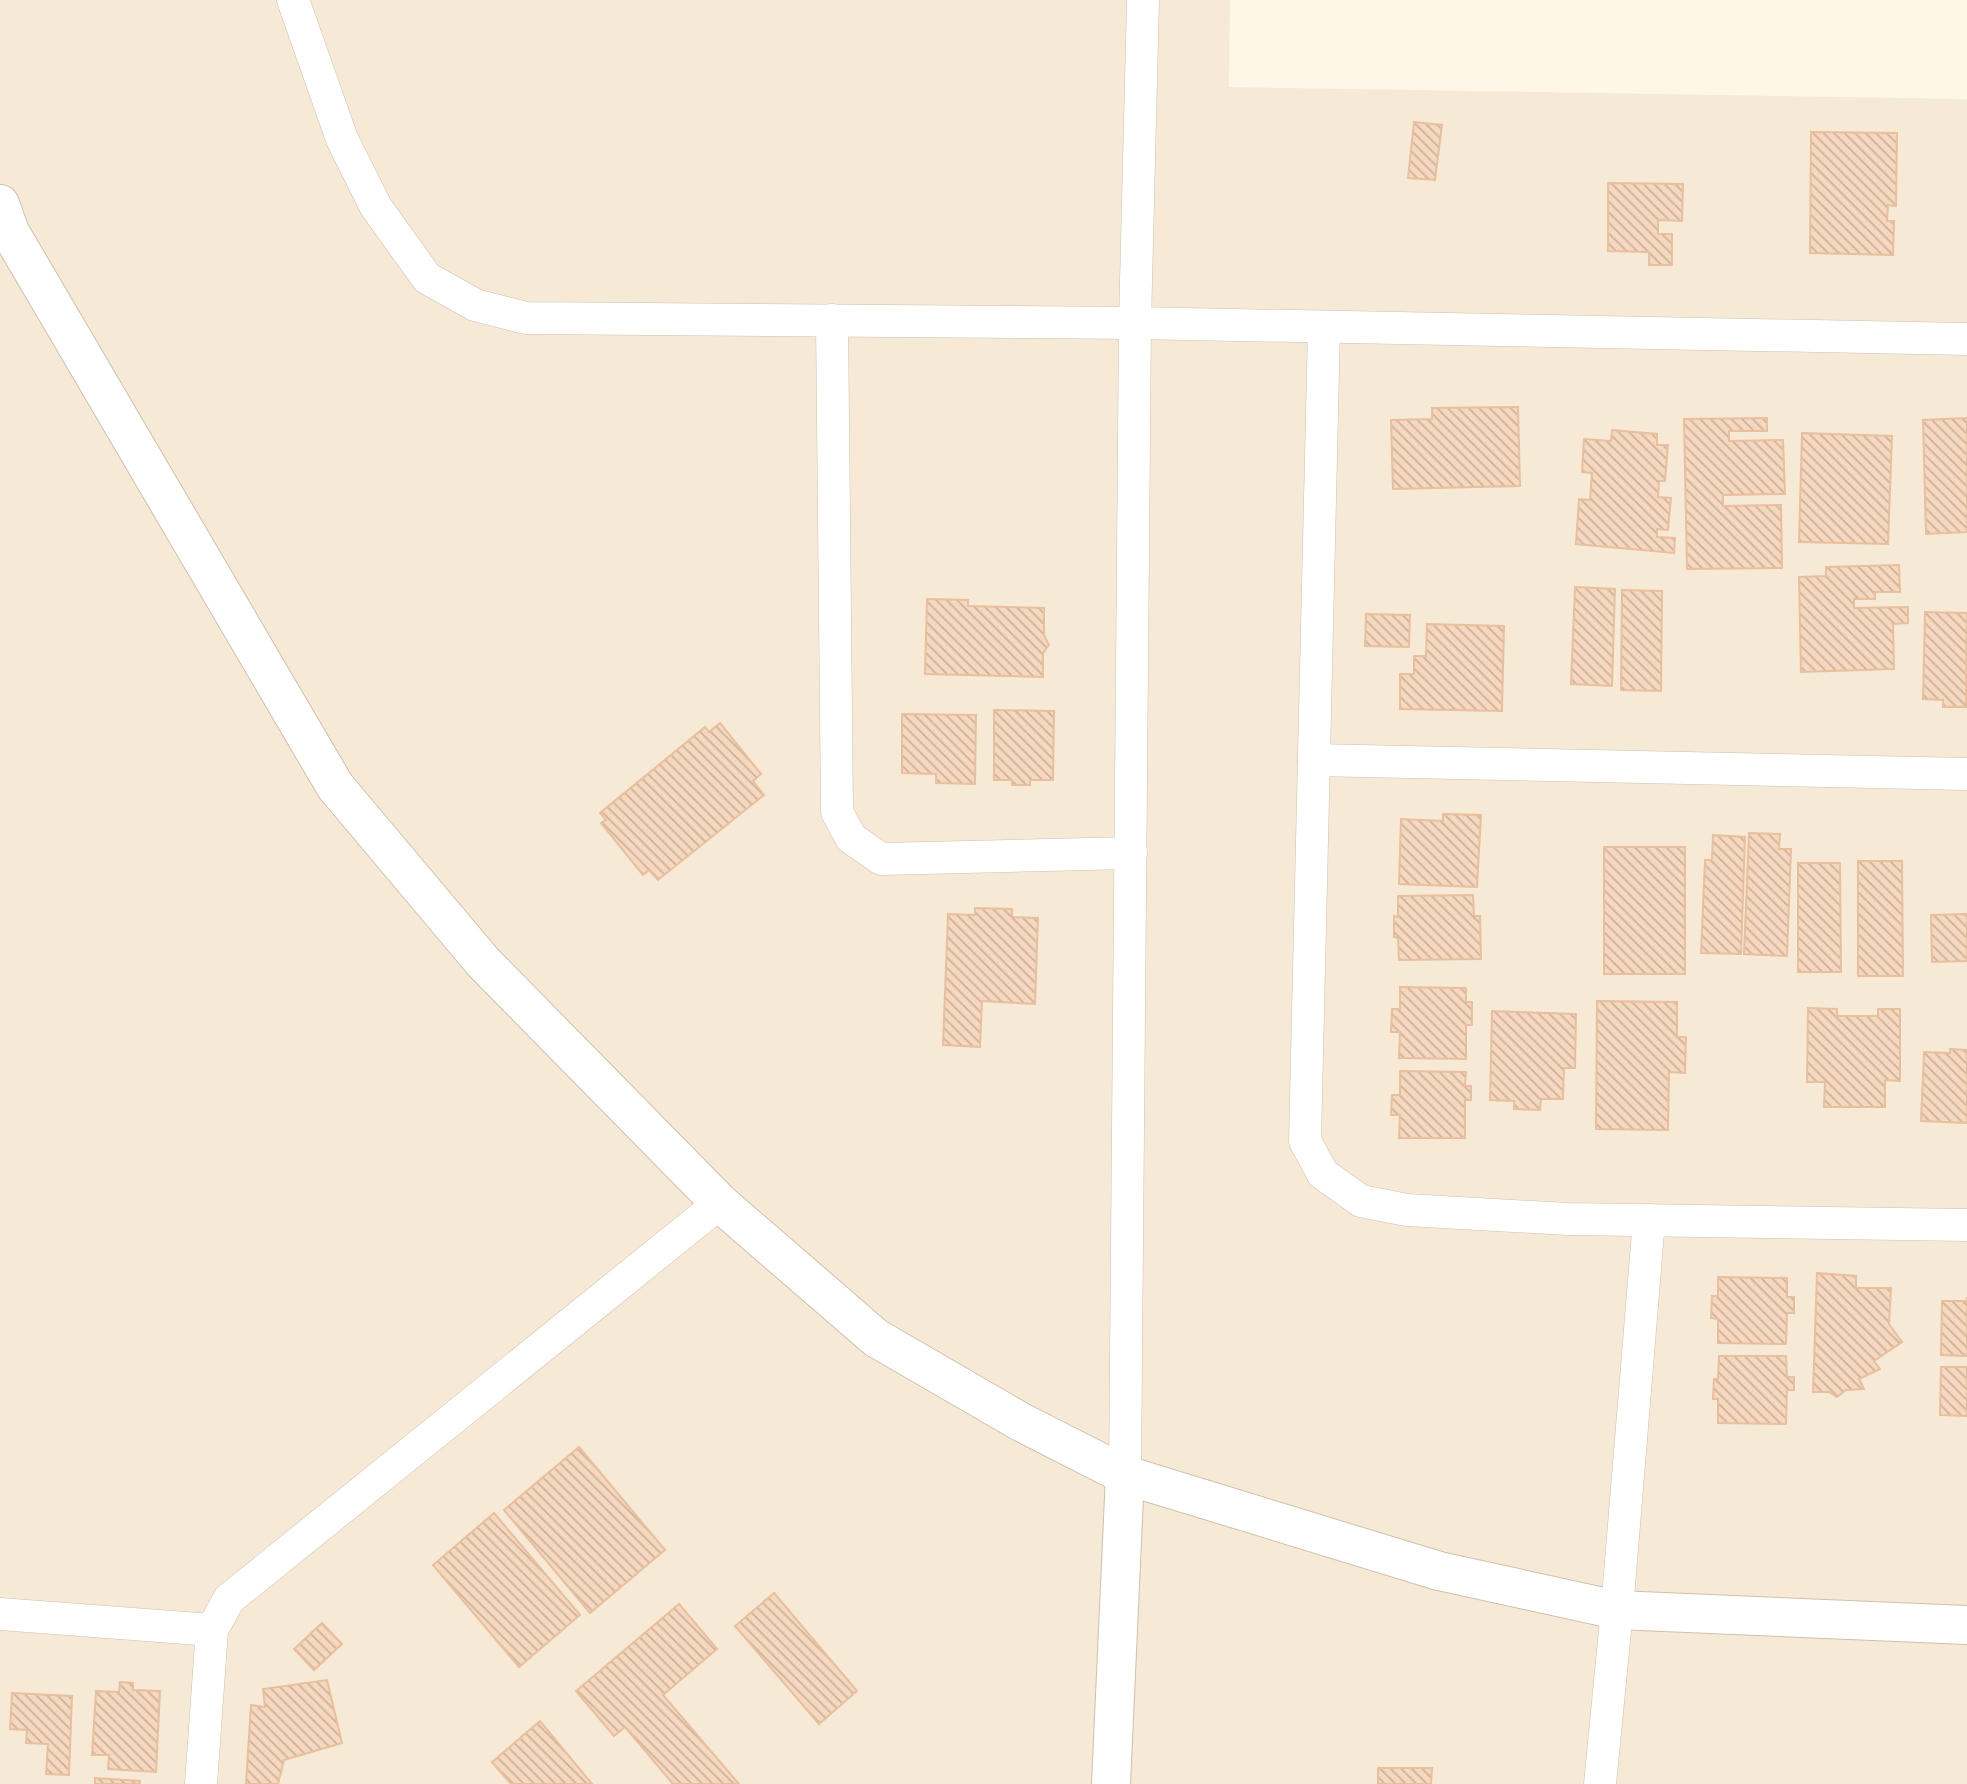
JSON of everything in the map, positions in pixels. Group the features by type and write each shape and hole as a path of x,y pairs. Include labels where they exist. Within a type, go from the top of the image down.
{"street":[{"path":"293,0 342,139 376,207 427,278 475,305 526,318 1135,323 1967,339"},
{"path":"1111,1784 1125,1475 1135,323 1143,0"},
{"path":"3,224 335,786 483,962 720,1203 876,1338 1021,1422 1125,1475 1440,1571 1617,1610 1967,1625"},
{"path":"832,320 837,812 851,838 881,859 1131,853"},
{"path":"1324,328 1306,1142 1323,1174 1361,1200 1407,1210 1568,1219 1967,1225"},
{"path":"1314,760 1967,774"},
{"path":"201,1784 212,1630 229,1598 720,1203"},
{"path":"1600,1784 1617,1610 1648,1220"},
{"path":"0,1614 212,1630"}],"shaded area":[{"path":"0,0 1230,0 1229,87 1967,99 1967,1784 0,1784"}],"building":[{"path":"1414,122 1442,125 1435,180 1408,178"},
{"path":"1811,132 1897,133 1896,206 1888,205 1887,221 1894,221 1893,255 1810,253"},
{"path":"1608,183 1683,184 1682,221 1658,220 1658,234 1672,234 1672,265 1649,265 1649,252 1608,251"},
{"path":"1518,407 1520,486 1393,489 1391,420 1432,419 1432,408"},
{"path":"1767,418 1767,431 1729,431 1729,441 1783,440 1785,494 1723,495 1723,506 1781,505 1782,568 1687,569 1684,419"},
{"path":"1967,418 1967,532 1926,534 1923,420"},
{"path":"1612,430 1657,434 1657,445 1668,445 1665,481 1659,481 1658,497 1671,498 1668,530 1657,529 1657,537 1675,538 1674,553 1576,544 1579,499 1590,500 1592,473 1582,472 1584,439 1611,441"},
{"path":"1802,433 1892,436 1888,544 1799,542"},
{"path":"1899,565 1900,592 1875,592 1875,599 1854,599 1854,608 1908,607 1908,623 1893,624 1894,669 1801,672 1799,577 1826,576 1826,567"},
{"path":"1575,587 1615,589 1612,686 1571,684"},
{"path":"1622,590 1662,591 1661,691 1621,690"},
{"path":"927,599 968,600 968,606 1044,608 1044,635 1049,645 1043,653 1043,677 925,674"},
{"path":"1925,612 1967,613 1966,707 1943,707 1943,700 1923,699"},
{"path":"1366,614 1410,615 1409,647 1365,646"},
{"path":"1427,624 1504,626 1502,711 1400,709 1400,674 1414,674 1414,656 1426,656"},
{"path":"994,710 1054,711 1053,780 1030,780 1030,785 1012,785 1012,780 994,780"},
{"path":"902,714 976,715 975,784 936,783 936,774 902,773"},
{"path":"720,723 761,774 753,781 764,795 658,880 649,870 643,875 601,823 606,820 600,813 705,727 709,732"},
{"path":"1443,814 1481,815 1477,887 1399,884 1401,819 1443,821"},
{"path":"1749,833 1780,834 1779,849 1791,849 1787,956 1744,954"},
{"path":"1713,835 1745,837 1741,954 1701,953 1705,860 1712,860"},
{"path":"1604,847 1685,847 1685,974 1604,974"},
{"path":"1858,861 1902,861 1903,976 1858,976"},
{"path":"1798,863 1840,863 1841,972 1798,972"},
{"path":"1473,895 1474,916 1480,916 1481,959 1399,960 1398,938 1394,937 1398,896"},
{"path":"975,908 1012,909 1012,917 1038,918 1035,1004 982,1001 980,1047 943,1045 948,914 975,915"},
{"path":"1967,914 1967,961 1932,962 1931,915"},
{"path":"1400,987 1466,988 1466,1002 1472,1002 1472,1025 1466,1025 1466,1059 1399,1058 1400,1032 1391,1032 1392,1009 1400,1009"},
{"path":"1597,1001 1677,1002 1677,1037 1686,1037 1685,1073 1669,1072 1668,1130 1596,1129"},
{"path":"1808,1008 1837,1009 1837,1016 1878,1016 1878,1009 1900,1009 1900,1081 1885,1080 1885,1107 1824,1107 1825,1082 1807,1082"},
{"path":"1492,1011 1576,1014 1575,1068 1564,1068 1563,1099 1541,1099 1540,1110 1514,1109 1514,1101 1490,1100"},
{"path":"1950,1049 1967,1050 1967,1123 1921,1121 1924,1052 1950,1053"},
{"path":"1400,1071 1466,1072 1465,1086 1471,1086 1471,1100 1465,1100 1465,1138 1399,1138 1400,1115 1391,1115 1392,1095 1400,1095"},
{"path":"1817,1273 1856,1276 1856,1288 1891,1288 1889,1324 1902,1342 1874,1361 1880,1369 1859,1379 1864,1389 1846,1390 1837,1397 1829,1392 1813,1392"},
{"path":"1718,1277 1787,1278 1787,1297 1794,1297 1794,1313 1787,1313 1786,1344 1718,1343 1718,1319 1711,1318 1712,1296 1718,1296"},
{"path":"1942,1301 1967,1301 1967,1356 1941,1355"},
{"path":"1719,1356 1786,1356 1787,1377 1794,1377 1794,1390 1787,1390 1786,1424 1718,1423 1718,1399 1713,1399 1714,1379 1718,1379"},
{"path":"1941,1367 1967,1367 1967,1416 1940,1415"},
{"path":"579,1447 665,1550 590,1613 504,1510"},
{"path":"494,1513 580,1615 519,1667 433,1565"},
{"path":"774,1593 857,1691 819,1724 735,1626"},
{"path":"679,1604 717,1649 663,1695 739,1784 673,1784 625,1727 614,1736 576,1691"},
{"path":"322,1623 342,1644 314,1670 294,1649"},
{"path":"327,1680 342,1743 284,1760 278,1784 246,1784 251,1705 265,1707 263,1689"},
{"path":"120,1682 133,1683 133,1690 160,1691 156,1772 108,1769 109,1755 92,1755 96,1691 119,1692"},
{"path":"12,1693 72,1696 69,1775 46,1774 48,1744 26,1743 27,1730 10,1729"},
{"path":"540,1721 592,1784 511,1784 492,1762"},
{"path":"1378,1768 1432,1768 1431,1784 1378,1784"},
{"path":"95,1778 140,1781 140,1784 95,1784"}]}
